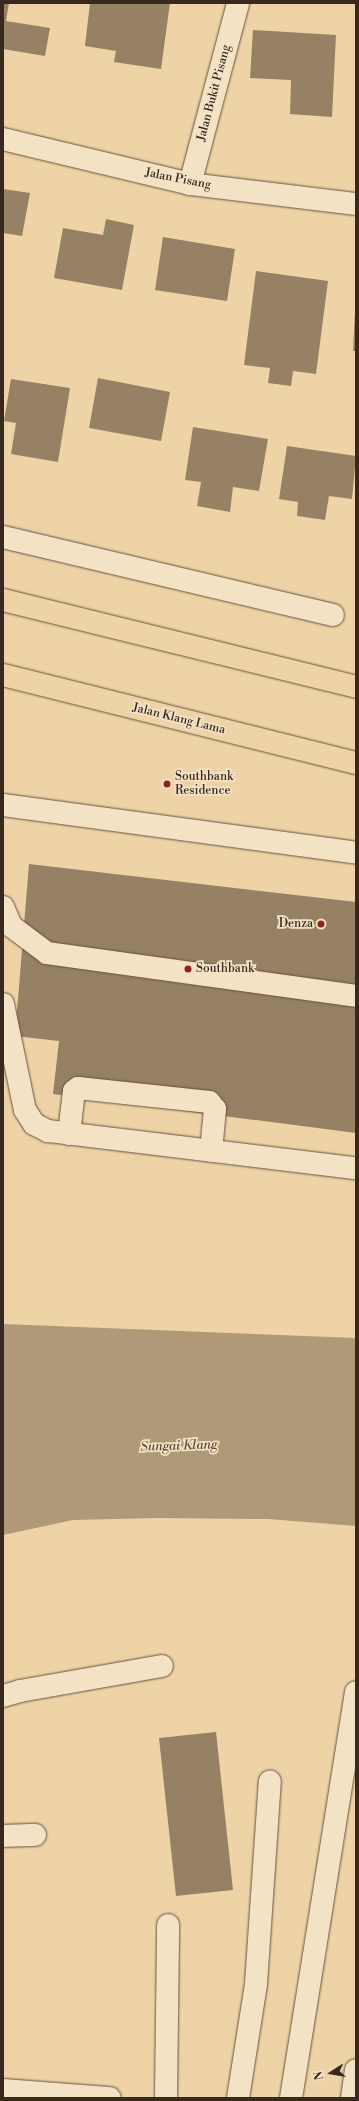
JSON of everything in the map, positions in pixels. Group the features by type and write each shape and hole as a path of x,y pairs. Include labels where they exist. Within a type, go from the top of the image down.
{"main road":[{"path":"3,600 356,687"},
{"name":"Jalan Klang Lama","path":"3,675 356,763"}],"street":[{"name":"Jalan Bukit Pisang","path":"190,184 238,3"},
{"name":"Jalan Pisang","path":"3,139 190,184 356,204"},
{"path":"3,536 333,615"},
{"path":"3,805 356,853"},
{"path":"3,908 11,926 47,952 356,996"},
{"path":"3,1004 25,1110 34,1124 48,1132 356,1168"},
{"path":"69,1134 74,1091 78,1088 209,1102 215,1109 211,1151"},
{"path":"3,1696 20,1691 162,1666"},
{"path":"291,2098 356,1692"},
{"path":"238,2098 256,1984 270,1781"},
{"path":"3,1836 35,1835"},
{"path":"166,2098 168,1925"},
{"path":"352,2098 356,2070"},
{"path":"3,2090 110,2098"}],"water":[{"name":"Sungai Klang","path":"3,1324 356,1338 356,1526 268,1519 156,1518 73,1520 3,1535"}],"building":[{"path":"3,3 9,3 6,21 50,28 45,56 3,49"},
{"path":"90,3 170,3 161,69 114,62 116,51 85,46"},
{"path":"253,30 336,35 332,117 290,114 291,80 250,78"},
{"path":"3,189 30,193 22,236 3,233"},
{"path":"106,219 134,225 122,290 54,278 63,228 103,235"},
{"path":"163,237 235,249 227,301 155,290"},
{"path":"256,271 328,281 316,374 293,371 291,386 268,383 270,368 244,365"},
{"path":"355,311 356,351 353,351"},
{"path":"98,378 170,392 161,441 89,428"},
{"path":"11,379 70,388 58,462 11,454 16,423 4,421"},
{"path":"193,427 268,439 259,491 233,487 230,512 197,506 201,482 185,480"},
{"path":"287,446 356,456 352,499 329,496 325,520 297,516 298,502 279,499"},
{"name":"Southbank","path":"29,864 356,902 356,1133 53,1094 59,1041 15,1036"},
{"path":"216,1732 233,1890 176,1896 159,1738"}],"place":[{"name":"Southbank Residence","path":"167,784"},
{"name":"Denza","path":"321,924"},
{"name":"Southbank","path":"188,969"}]}
